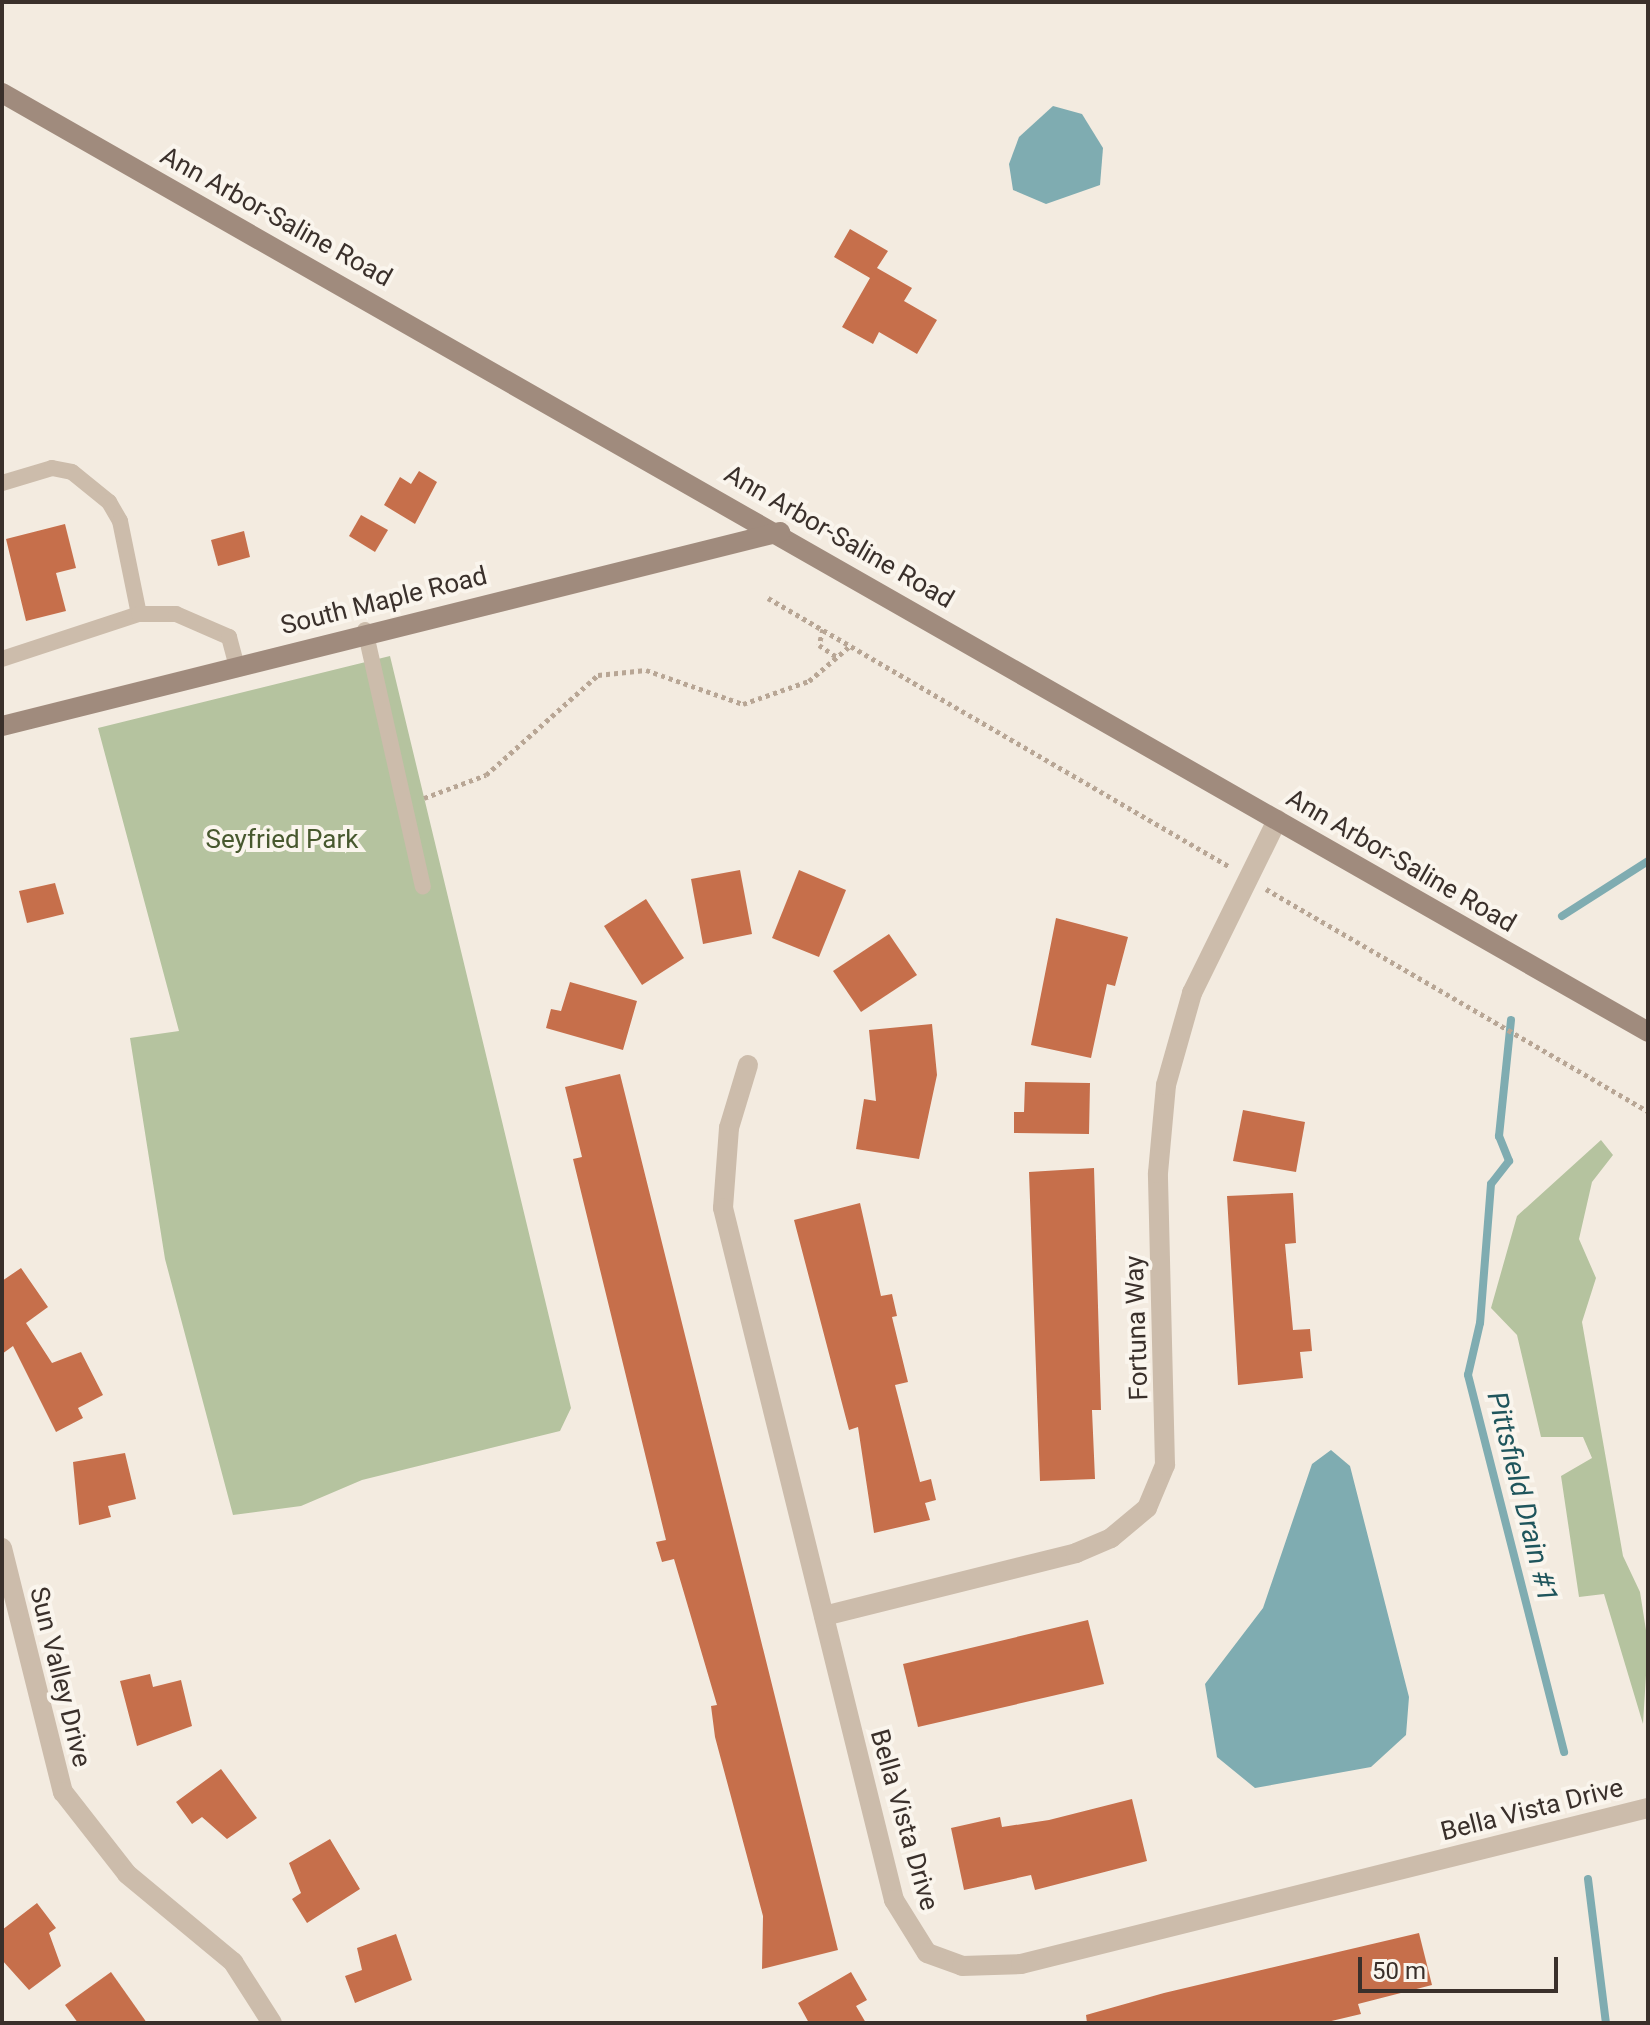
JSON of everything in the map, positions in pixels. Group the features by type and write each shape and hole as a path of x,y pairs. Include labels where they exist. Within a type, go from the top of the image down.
{"main road":[{"name":"Ann Arbor-Saline Road","path":"2,93 780,532 1648,1032"},
{"name":"South Maple Road","path":"2,726 365,630 780,532"}],"street":[{"name":"Fortuna Way","path":"824,1616 1076,1553 1111,1538 1147,1508 1165,1465 1158,1173 1166,1085 1192,993 1277,820"},
{"name":"Bella Vista Drive","path":"748,1065 726,1141 723,1208 894,1900 927,1953 962,1966 1021,1964 1648,1808"},
{"name":"Sun Valley Drive","path":"2,1548 63,1792 127,1874 233,1962 272,2023"}],"lane":[{"path":"2,483 52,468 72,472 109,502 120,521 139,614"},
{"path":"2,659 139,614 201,621 229,637 237,666"},
{"path":"365,630 423,887"}],"path":[{"path":"768,598 1206,855"},
{"path":"823,629 819,645 839,659"},
{"path":"436,795 505,761 552,710 598,675 646,670 743,704 794,689 839,659 850,646"},
{"path":"1290,905 1648,1111"}],"green space":[{"name":"Seyfried Park","path":"390,656 571,1408 560,1431 362,1480 301,1506 233,1515 165,1259 130,1038 179,1031 98,728"},
{"path":"1601,1140 1613,1155 1592,1182 1579,1239 1596,1278 1582,1322 1623,1556 1640,1592 1648,1643 1643,1724 1604,1594 1579,1597 1561,1476 1592,1458 1583,1437 1541,1437 1517,1335 1491,1308 1517,1216"}],"water":[{"path":"1053,106 1082,114 1103,148 1100,185 1046,204 1013,190 1009,164 1019,137"},
{"path":"1331,1450 1350,1466 1409,1697 1406,1735 1371,1767 1255,1788 1217,1757 1205,1684 1263,1608 1312,1464"}],"building":[{"path":"850,229 888,251 877,268 912,288 904,301 937,320 917,354 879,332 873,344 842,327 870,278 834,257"},
{"path":"419,471 437,482 415,524 384,505 400,477 411,484"},
{"path":"361,515 388,530 375,552 349,536"},
{"path":"65,524 76,568 56,573 66,611 26,621 6,539"},
{"path":"244,531 250,557 218,566 211,540"},
{"path":"740,870 752,934 703,944 691,879"},
{"path":"799,870 846,890 819,957 772,938"},
{"path":"55,883 64,914 27,923 19,891"},
{"path":"646,899 684,958 642,985 604,926"},
{"path":"1056,918 1128,937 1115,986 1107,984 1091,1058 1031,1045"},
{"path":"889,934 917,975 861,1012 833,971"},
{"path":"570,982 637,1001 623,1050 546,1028 551,1009 561,1011"},
{"path":"932,1024 937,1075 919,1159 856,1149 864,1099 876,1101 869,1030"},
{"path":"620,1074 838,1950 762,1969 763,1916 715,1737 711,1706 717,1705 674,1559 662,1562 656,1542 666,1540 573,1159 582,1157 565,1087"},
{"path":"1025,1082 1090,1083 1089,1134 1014,1133 1014,1112 1024,1112"},
{"path":"1243,1110 1305,1122 1296,1172 1233,1161"},
{"path":"1094,1168 1101,1410 1092,1410 1095,1479 1040,1481 1029,1172"},
{"path":"1293,1193 1296,1243 1285,1244 1293,1330 1310,1329 1312,1351 1300,1352 1303,1378 1238,1385 1227,1196"},
{"path":"860,1203 881,1296 892,1294 897,1316 892,1317 908,1382 895,1385 920,1482 931,1479 936,1500 925,1503 930,1520 874,1533 858,1427 849,1430 794,1220"},
{"path":"21,1268 48,1307 26,1323 52,1363 81,1352 103,1395 78,1408 83,1418 56,1432 13,1346 2,1354 2,1281"},
{"path":"125,1453 136,1499 108,1506 111,1517 79,1525 73,1462"},
{"path":"1088,1620 1104,1684 918,1727 903,1664"},
{"path":"150,1674 153,1687 181,1680 192,1726 137,1746 120,1681"},
{"path":"221,1769 257,1818 227,1839 202,1817 192,1824 176,1802"},
{"path":"1132,1799 1147,1861 1035,1890 1031,1875 964,1890 951,1828 1000,1817 1002,1827 1049,1820"},
{"path":"330,1839 360,1889 307,1923 292,1899 301,1893 289,1863"},
{"path":"37,1903 56,1928 49,1933 61,1966 29,1990 2,1960 2,1930"},
{"path":"1419,1933 1432,1985 1358,2004 1361,2014 1323,2023 1087,2023 1086,2015 1164,1993"},
{"path":"396,1934 412,1980 355,2003 345,1976 362,1970 357,1948"},
{"path":"111,1972 147,2023 78,2023 65,2005"},
{"path":"851,1972 867,2000 856,2006 866,2023 809,2023 798,2003"}],"waterway":[{"name":"Pittsfield Drain #1","path":"1562,916 1648,861"},
{"name":"Pittsfield Drain #1","path":"1511,1020 1499,1136 1509,1161 1491,1184 1480,1323 1468,1375 1564,1752"},
{"name":"Pittsfield Drain #1","path":"1588,1879 1606,2023"}]}
